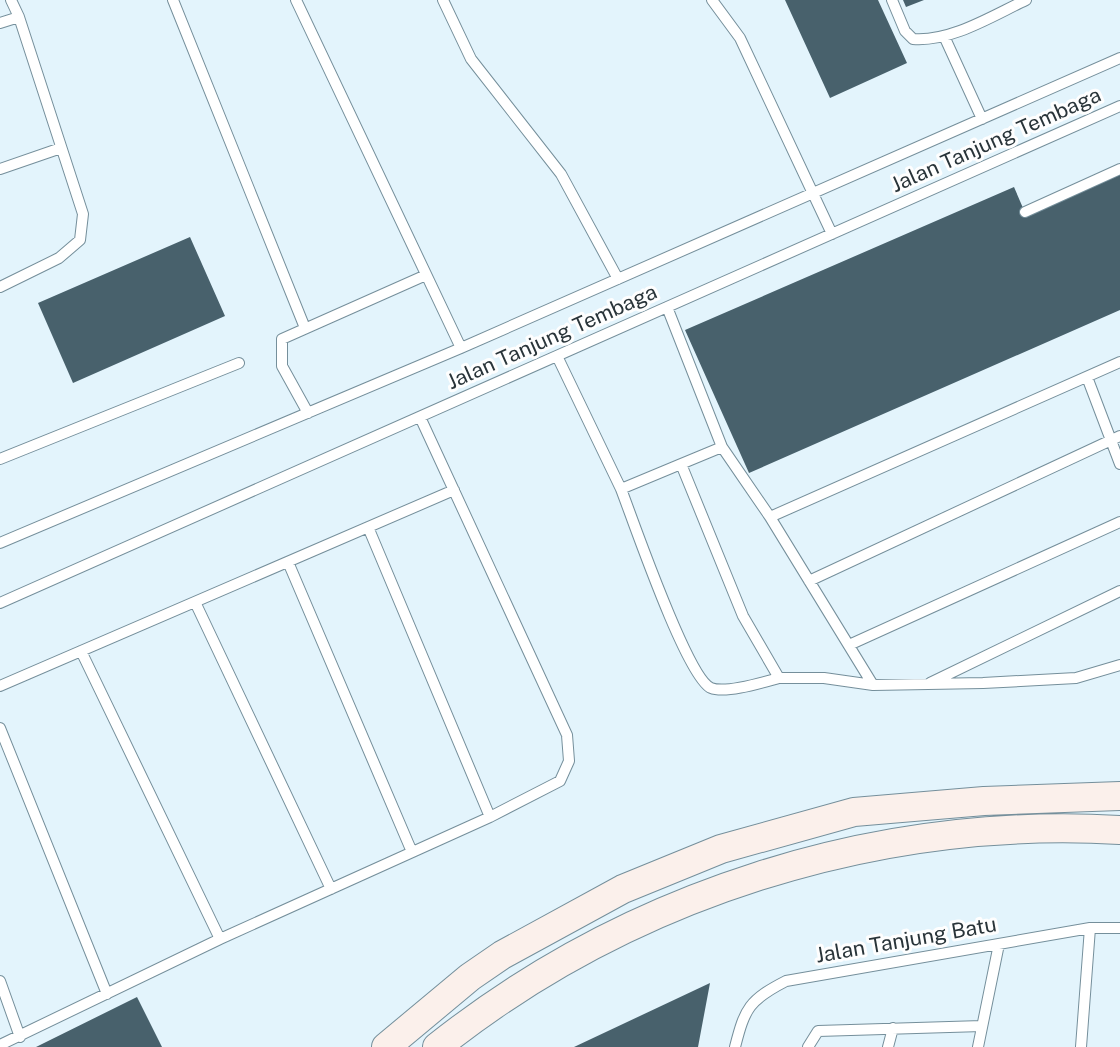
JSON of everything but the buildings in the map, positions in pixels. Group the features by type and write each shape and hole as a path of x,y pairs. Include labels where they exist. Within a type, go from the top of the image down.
{"main road":[{"path":"386,1047 461,984 502,955 623,889 721,849 854,812 984,801 1120,796"},
{"path":"437,1047 488,1007 549,970 634,924 728,884 831,855 969,832 1077,827 1120,830"}],"lane":[{"path":"0,287 59,258 80,240 83,214 19,17 11,0"},
{"path":"173,0 305,328"},
{"path":"296,0 461,348"},
{"path":"443,0 471,59 561,174 618,279"},
{"path":"712,0 740,38 832,234"},
{"path":"892,0 905,31 913,39 925,40 944,36 1026,0"},
{"path":"0,24 19,17"},
{"path":"944,36 982,119"},
{"name":"Jalan Tanjung Tembaga","path":"0,543 461,348 1120,58"},
{"name":"Jalan Tanjung Tembaga","path":"0,603 1120,106"},
{"path":"0,169 61,148"},
{"path":"1025,212 1120,169"},
{"path":"308,413 282,366 282,339 426,275"},
{"path":"667,307 693,358 722,447 770,517 873,685"},
{"path":"557,356 621,489 685,651 702,681 712,689 738,687 779,678 824,678 873,685 1076,678 1120,665"},
{"path":"770,517 1120,362"},
{"path":"0,459 240,363"},
{"path":"1087,377 1116,438 1120,464"},
{"path":"0,1046 220,939 490,817 560,781 570,760 567,735 420,417"},
{"path":"809,581 1116,438"},
{"path":"621,489 722,447"},
{"path":"681,464 742,616 779,678"},
{"path":"0,686 454,490"},
{"path":"849,645 1120,522"},
{"path":"368,527 490,817"},
{"path":"288,562 412,852"},
{"path":"927,684 1120,591"},
{"path":"195,602 331,889"},
{"path":"81,651 220,939"},
{"path":"0,728 106,994"},
{"path":"1081,1047 1090,928"},
{"name":"Jalan Tanjung Batu","path":"735,1047 743,1017 759,995 786,981 1090,928 1120,928"},
{"path":"978,1047 999,944"},
{"path":"0,981 20,1037"},
{"path":"808,1047 818,1031 982,1026"},
{"path":"888,1047 893,1028"}]}
